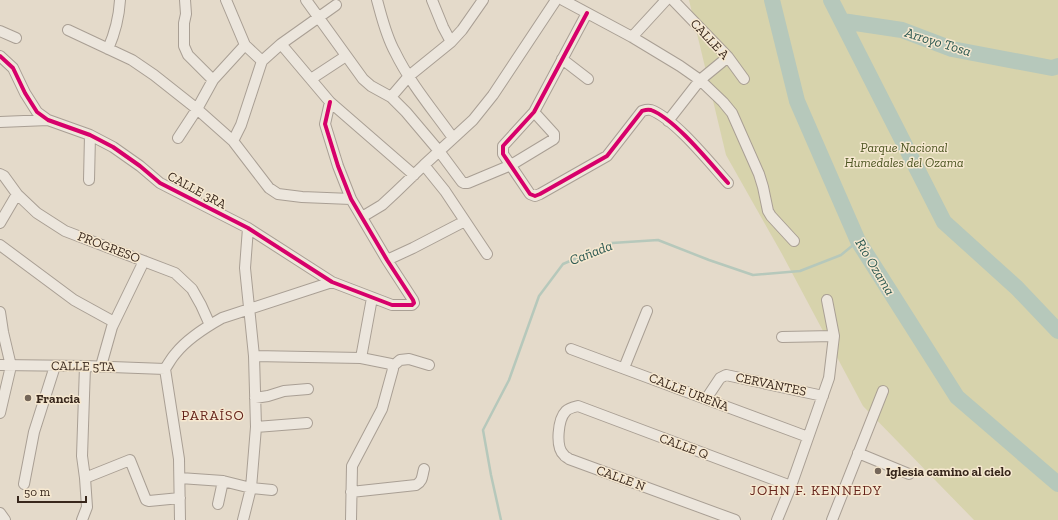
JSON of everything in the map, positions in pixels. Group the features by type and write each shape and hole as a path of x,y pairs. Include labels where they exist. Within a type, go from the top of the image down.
{"street":[{"path":"108,49 115,32 119,16 120,0"},
{"path":"185,0 186,14 184,23 184,46 188,55 213,80"},
{"path":"226,0 245,45 262,61"},
{"path":"306,0 367,83 391,98 406,112 464,183 468,183 510,165 554,139 554,134 534,112"},
{"path":"376,0 394,52 409,76 453,138"},
{"path":"432,0 451,42"},
{"path":"391,98 409,76 451,42 462,30 483,0"},
{"path":"362,217 382,204 473,120 564,0 632,37 680,66 700,80 723,102 732,113 759,174 764,187 768,211 794,241"},
{"path":"632,37 666,0"},
{"name":"CALLE A","path":"673,0 728,57 744,79"},
{"path":"233,141 262,61 281,44 336,5"},
{"path":"587,13 534,112 503,146 503,154 530,194 535,196 540,194 607,156 642,111 646,109 668,121 686,137 728,183"},
{"path":"68,30 132,60 154,75 197,109 233,141 269,188 278,194 302,197 351,199"},
{"path":"0,31 16,38"},
{"path":"281,44 330,102 414,176"},
{"path":"178,138 197,109 213,80 245,45"},
{"name":"CALLE 3RA","path":"0,56 13,68 38,112 48,120 90,135 113,147 140,166 160,183 248,228 332,282 392,305 412,305 414,303 413,300 387,260"},
{"path":"311,79 346,56"},
{"path":"668,121 700,80 728,57"},
{"path":"562,59 588,79"},
{"path":"330,102 325,124 338,166 351,199 387,260 465,221"},
{"path":"0,122 48,120"},
{"path":"89,180 90,135"},
{"path":"424,165 445,191 487,254"},
{"name":"PROGRESO","path":"0,174 4,176 17,194 37,213 65,231 175,273 192,288 210,325"},
{"path":"0,223 17,194"},
{"path":"243,520 251,488 256,427 254,356 245,268 248,228"},
{"path":"0,246 74,300 114,322"},
{"path":"101,366 114,322 144,261"},
{"path":"180,520 179,460 165,369 176,352 193,337 222,318 332,282"},
{"path":"361,358 372,298"},
{"path":"777,520 791,486 829,378 834,336 827,300"},
{"path":"624,368 647,311"},
{"path":"0,312 11,366 0,413"},
{"path":"782,337 834,336"},
{"name":"CALLE UREÑA","path":"571,348 808,437"},
{"path":"254,356 361,358 391,364 393,366"},
{"path":"351,520 352,466 382,409 393,366 400,360 409,359 429,365"},
{"name":"CALLE 5TA","path":"0,365 101,366 165,369"},
{"path":"24,484 34,432 55,366"},
{"path":"82,520 87,508 82,456 85,366"},
{"name":"CERVANTES","path":"706,399 720,378 726,375 823,396"},
{"path":"255,398 284,391 308,389"},
{"path":"832,520 883,391"},
{"name":"CALLE Q","path":"578,406 791,486"},
{"name":"CALLE N","path":"578,406 566,411 559,425 560,449 563,455 569,459 735,520"},
{"path":"256,427 307,423"},
{"path":"858,453 909,474"},
{"path":"85,478 130,460 146,500 180,498"},
{"path":"351,492 416,485 422,479 424,469"},
{"path":"180,478 223,481 251,488 272,490"},
{"path":"218,504 223,481"},
{"path":"0,513 5,520"}],"green space":[{"name":"Parque Nacional Humedales del Ozama","path":"689,0 1058,0 1058,520 974,520 863,406 782,254 726,155"}],"waterway":[{"name":"Río Ozama","path":"772,0 797,101 858,241 957,397 1058,484"},
{"path":"831,0 944,222 1017,288 1058,331"},
{"name":"Arroyo Tosa","path":"842,21 902,30 952,49 1052,68 1058,66"},
{"name":"Cañada","path":"501,520 483,430 509,380 539,296 563,264 612,243 658,240 753,275 800,271 841,255 858,241"}],"cycle path":[{"path":"587,13 534,112 503,146 503,154 530,194 535,196 540,194 607,156 642,111 647,110 651,110 671,122 702,153 728,183"},
{"path":"0,56 13,68 25,93 37,112 48,120 90,135 113,147 140,166 160,183 248,228 332,282 392,305 412,305 414,303 413,300 387,260 351,199 338,166 325,124 330,102"}],"place":[{"name":"Francia","path":"28,398"},
{"name":"Iglesia camino al cielo","path":"878,471"}],"district":[{"name":"PARAÍSO","path":"213,415"},
{"name":"JOHN F. KENNEDY","path":"816,490"}]}
